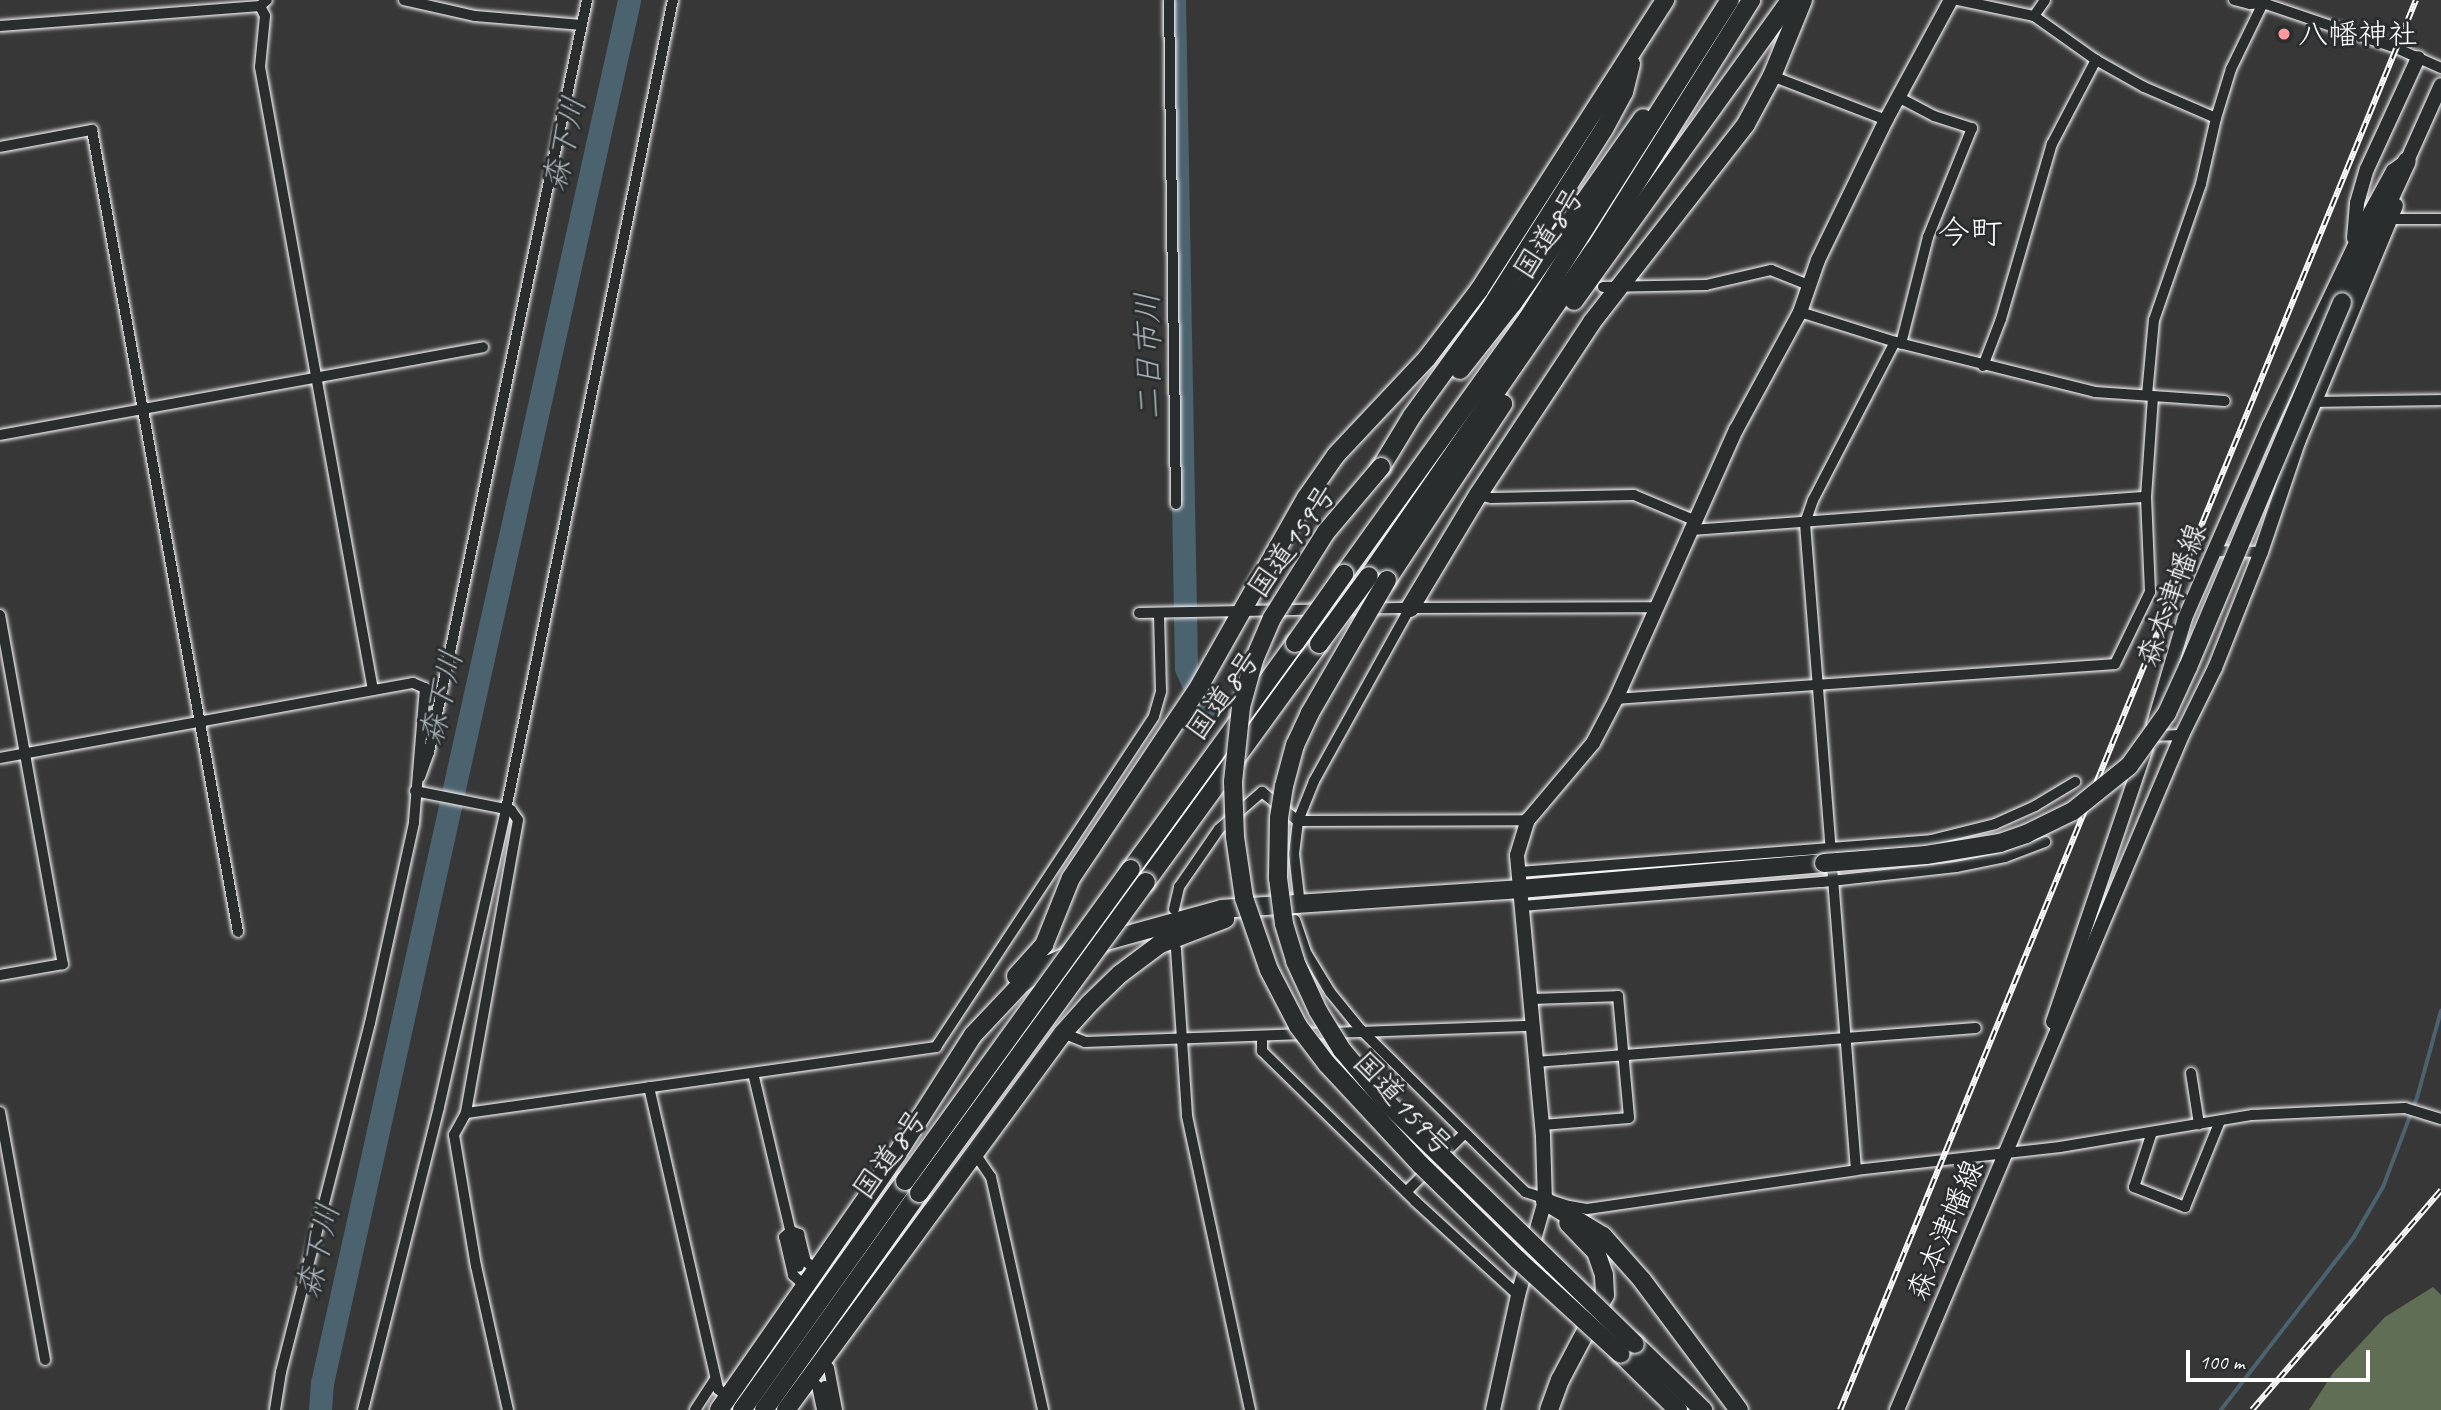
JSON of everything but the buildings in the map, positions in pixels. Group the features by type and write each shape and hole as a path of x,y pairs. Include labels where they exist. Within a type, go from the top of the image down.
{"highway":[{"path":"723,1403 804,1285 808,1268 895,1157 991,1003 1044,945 1071,878 1196,692 1306,498 1336,455 1488,289 1665,0"},
{"name":"国道8号","path":"764,1410 912,1187 1131,870 1528,318 1669,100 1730,0"},
{"name":"国道8号","path":"742,1410 1146,882 1368,576 1501,387 1648,169 1751,0"},
{"path":"1525,351 1539,350 1790,0"},
{"path":"1410,608 1478,495 1611,286 1703,182 1746,124 1772,76 1803,0"},
{"path":"1381,467 1412,416 1489,310 1604,129 1624,92 1636,46"},
{"name":"国道159号","path":"1669,100 1644,117 1490,333 1326,533 1272,618 1254,660 1241,708 1233,782 1235,837 1244,898 1269,970 1298,1026 1327,1064 1421,1165 1518,1260 1703,1410"},
{"path":"786,1410 817,1383 822,1362 1063,1033 1120,974 1160,944 1228,918 1827,855 1926,855 2000,843 2026,834 2073,811 2129,766 2167,713 2342,302 2407,161"},
{"name":"国道159号","path":"1501,387 1503,404 1387,580 1310,713 1296,746 1284,786 1279,818 1278,878 1284,924 1295,961 1318,1011 1342,1050 1386,1102 1628,1349 1678,1410"},
{"path":"973,1035 1021,984 1050,964 1095,944 1222,909 1272,904 1298,912"},
{"path":"1545,1200 1596,1252 1604,1275 1605,1295 1560,1380 1549,1410"},
{"path":"1545,1200 1602,1237 1642,1280 1739,1410"}],"main road":[{"path":"1493,1410 1517,1295 1545,1200 1542,1125 1517,855 1528,820 1593,743 1616,699 1736,430 1800,312 1808,285 1886,120 1951,0"},
{"path":"2352,250 2357,203 2367,169 2418,58"},
{"name":"森本津幡線","path":"1897,1410 2182,735 2215,668 2315,402 2408,176 2407,161 2441,85"},
{"name":"森本津幡線","path":"2040,1070 2040,1061 2150,736 2185,618 2213,551 2352,250 2393,171 2407,161"}],"street":[{"path":"404,0 475,16 582,25"},
{"path":"418,790 429,752 587,0"},
{"path":"363,1410 439,1107 673,0"},
{"path":"1169,0 1177,504"},
{"path":"1958,0 2034,16 2095,60 2144,87 2216,118"},
{"path":"2034,16 2045,0"},
{"path":"2234,0 2250,5 2263,3 2441,68"},
{"path":"0,26 264,3 260,67 373,690"},
{"path":"1616,699 2115,664 2150,592 2146,497 2154,320 2201,184 2216,118 2231,69 2263,3"},
{"path":"1983,366 2001,319 2052,144 2095,60"},
{"path":"1772,76 1886,120"},
{"path":"1856,1170 1833,880 1827,855 1818,686 1804,523 1813,500 1898,343 1928,236 1972,128 1934,116 1898,97"},
{"path":"0,146 92,130 238,932"},
{"path":"2389,219 2441,219"},
{"path":"1611,286 1706,285 1771,270 1808,285"},
{"path":"1800,312 1898,343 2095,392 2225,401"},
{"path":"0,435 483,347"},
{"path":"2315,402 2441,400"},
{"path":"1478,495 1490,498 1633,495 1694,525 1804,523 2146,497"},
{"path":"2213,551 2261,551"},
{"path":"1139,613 1658,607"},
{"path":"1410,608 1314,781 1298,821 1294,854 1298,912 1307,954 1360,1030 1525,1192 1545,1200 1587,1209 1856,1170 2060,1147 2252,1115 2413,1110 2441,1119"},
{"path":"466,1113 936,1047 1154,716 1161,691 1159,613"},
{"path":"0,615 63,964 0,975"},
{"path":"0,758 413,683 425,688 414,823 370,1023 281,1372 275,1410"},
{"path":"2150,736 2182,735"},
{"path":"1520,889 1734,858 1827,855 1931,840 1974,831 2017,815 2075,782"},
{"path":"418,790 511,810 518,820 466,1113 454,1135 508,1410"},
{"path":"1174,909 1179,887 1219,829 1262,793 1298,821 1528,820"},
{"path":"2017,815 2026,850"},
{"path":"1520,889 1833,880 1982,863 2045,842"},
{"path":"1176,950 1186,1116 1250,1410"},
{"path":"1529,999 1618,996 1629,1118 1542,1125"},
{"path":"1063,1033 1085,1042 1262,1038 1273,1034 1360,1030 1531,1026"},
{"path":"1535,1062 1976,1028"},
{"path":"1262,1038 1262,1051 1406,1192 1517,1295"},
{"path":"753,1073 791,1231 808,1268"},
{"path":"2191,1073 2199,1124"},
{"path":"649,1087 715,1379 723,1403"},
{"path":"0,1112 45,1360"},
{"path":"2152,1132 2134,1187 2185,1206 2220,1121"},
{"path":"1406,1192 1465,1133"},
{"path":"976,1155 991,1177 1042,1410"},
{"path":"791,1231 799,1234 808,1268"},
{"path":"791,1231 784,1237 793,1275 804,1285"},
{"path":"822,1362 829,1368 837,1410"},
{"path":"695,1410 715,1379"},
{"path":"817,1383 822,1410"},
{"path":"817,1383 830,1410"}],"green space":[{"path":"2433,1287 2441,1295 2441,1410 2309,1410 2333,1373 2385,1317"}],"waterway":[{"name":"森下川","path":"320,1410 322,1383 629,0"},
{"name":"二日市川","path":"1174,0 1186,668 1204,708"},
{"path":"2221,1410 2354,1237 2383,1187 2417,1098 2441,1011"}],"tunnel":[{"path":"815,1339 825,1386"}],"railway":[{"path":"1840,1410 2416,0"},
{"path":"2252,1410 2441,1190"}],"place":[{"name":"八幡神社","path":"2284,34"}],"district":[{"name":"今町","path":"1970,233"}]}
